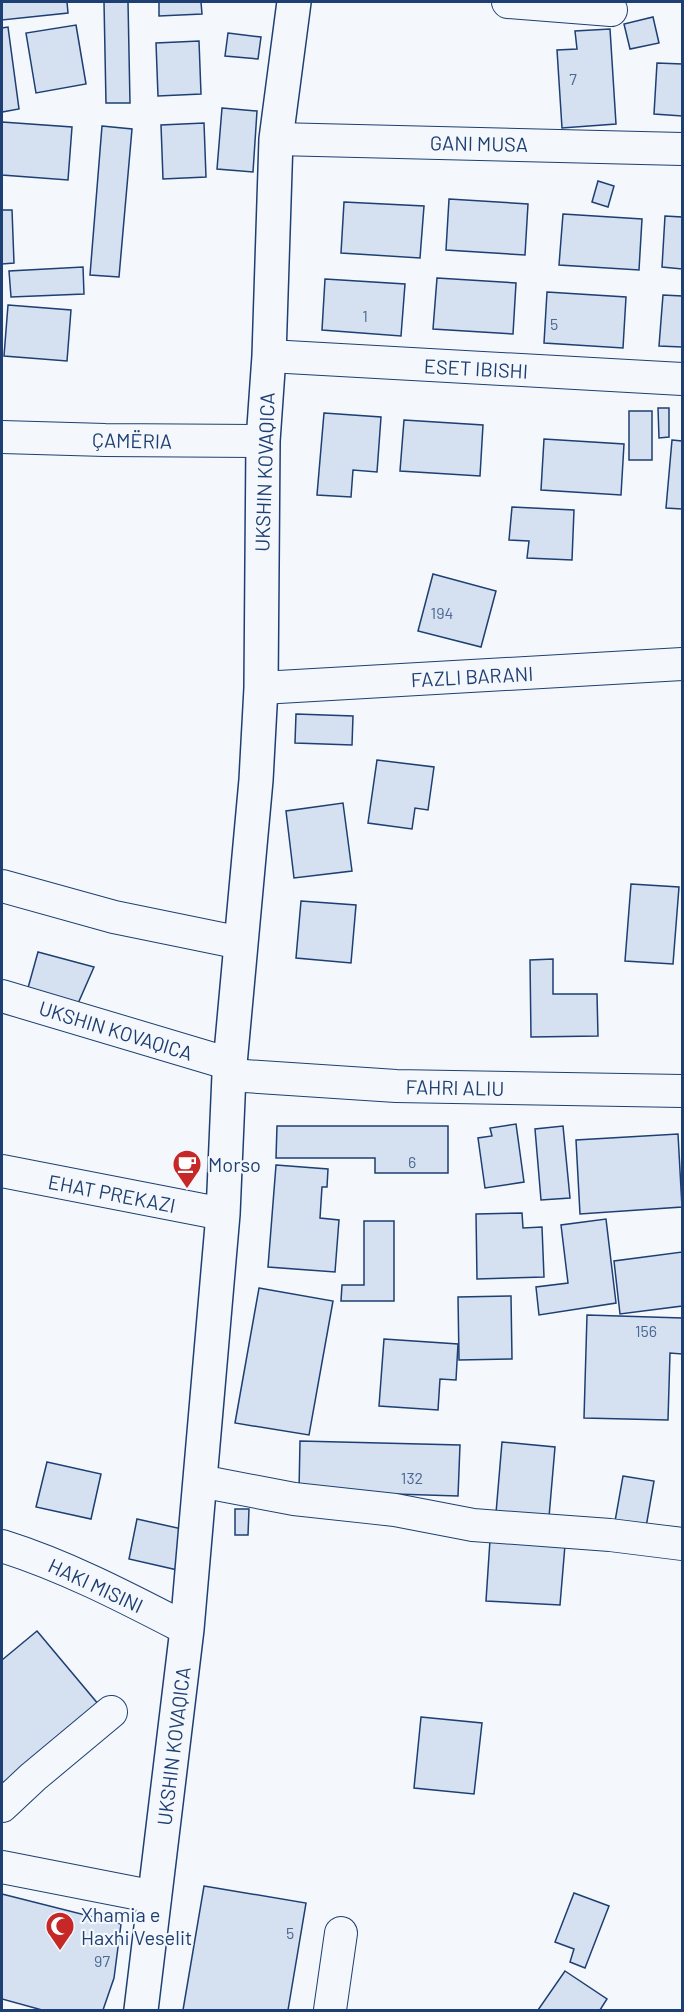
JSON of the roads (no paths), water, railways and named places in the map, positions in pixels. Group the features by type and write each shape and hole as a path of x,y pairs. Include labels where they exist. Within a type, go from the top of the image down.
{"street":[{"name":"UKSHIN KOVAQICA","path":"141,2010 187,1629 223,1214 229,1070 256,780 261,688 263,441 276,139 294,2"},
{"path":"508,2 611,10"},
{"name":"GANI MUSA","path":"276,139 682,149"},
{"name":"ESET IBISHI","path":"268,356 682,379"},
{"name":"ÇAMËRIA","path":"2,436 105,440 263,441"},
{"name":"FAZLI BARANI","path":"261,688 682,664"},
{"path":"2,886 114,917 241,943"},
{"name":"UKSHIN KOVAQICA","path":"2,996 229,1070"},
{"name":"FAHRI ALIU","path":"229,1070 396,1086 682,1091"},
{"name":"EHAT PREKAZI","path":"2,1171 223,1214"},
{"path":"200,1480 294,1499 395,1510 472,1525 610,1535 682,1544"},
{"name":"HAKI MISINI","path":"2,1546 85,1579 187,1629"},
{"path":"2,1806 111,1712"},
{"path":"2,1867 155,1897"},
{"path":"330,2010 342,1933"}],"place":[{"name":"Morso","path":"187,1190"},
{"name":"Xhamia e Haxhi Veselit","path":"60,1952"}]}
